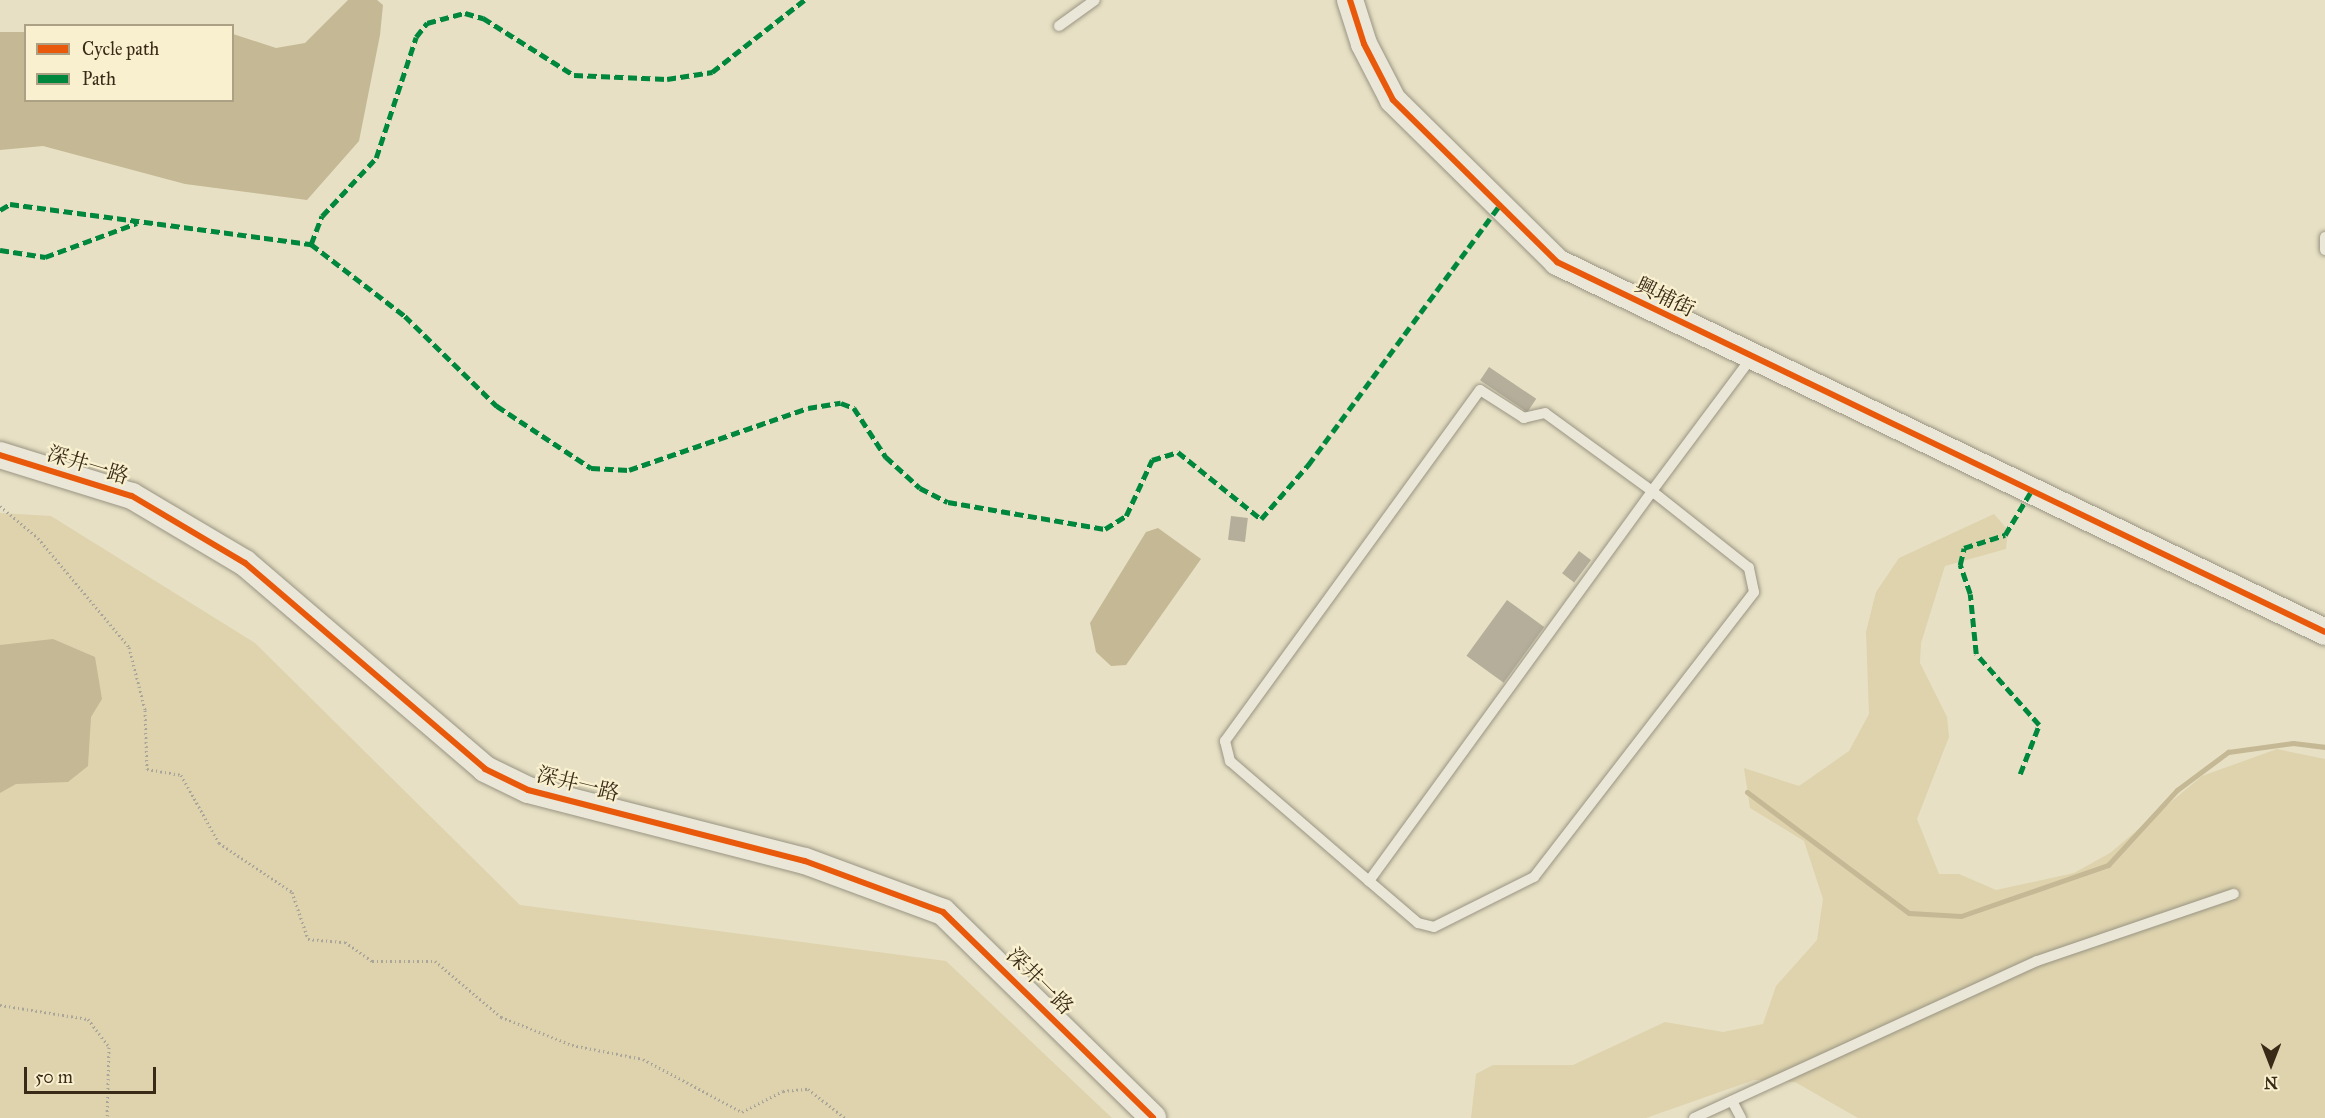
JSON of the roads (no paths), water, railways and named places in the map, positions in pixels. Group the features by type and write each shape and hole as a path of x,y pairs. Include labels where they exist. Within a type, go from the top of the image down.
{"street":[{"name":"興埔街","path":"1350,0 1364,44 1393,100 1557,262 1751,358 2325,632"},
{"name":"深井一路","path":"0,455 132,496 245,562 485,769 528,790 806,861 943,912 1153,1118"}],"lane":[{"path":"1059,26 1095,0"},
{"path":"2325,237 2325,250"},
{"path":"1369,881 1751,358"},
{"path":"1480,390 1524,418 1545,413 1652,491 1749,568 1754,592 1534,878 1434,927 1418,923 1230,761 1225,741 1480,390"},
{"path":"1694,1118 2037,961 2234,894"},
{"path":"1732,1101 1740,1118"}],"waterway":[{"path":"1747,792 1909,913 1961,916 2108,865 2177,790 2228,752 2293,743 2325,747"}]}
